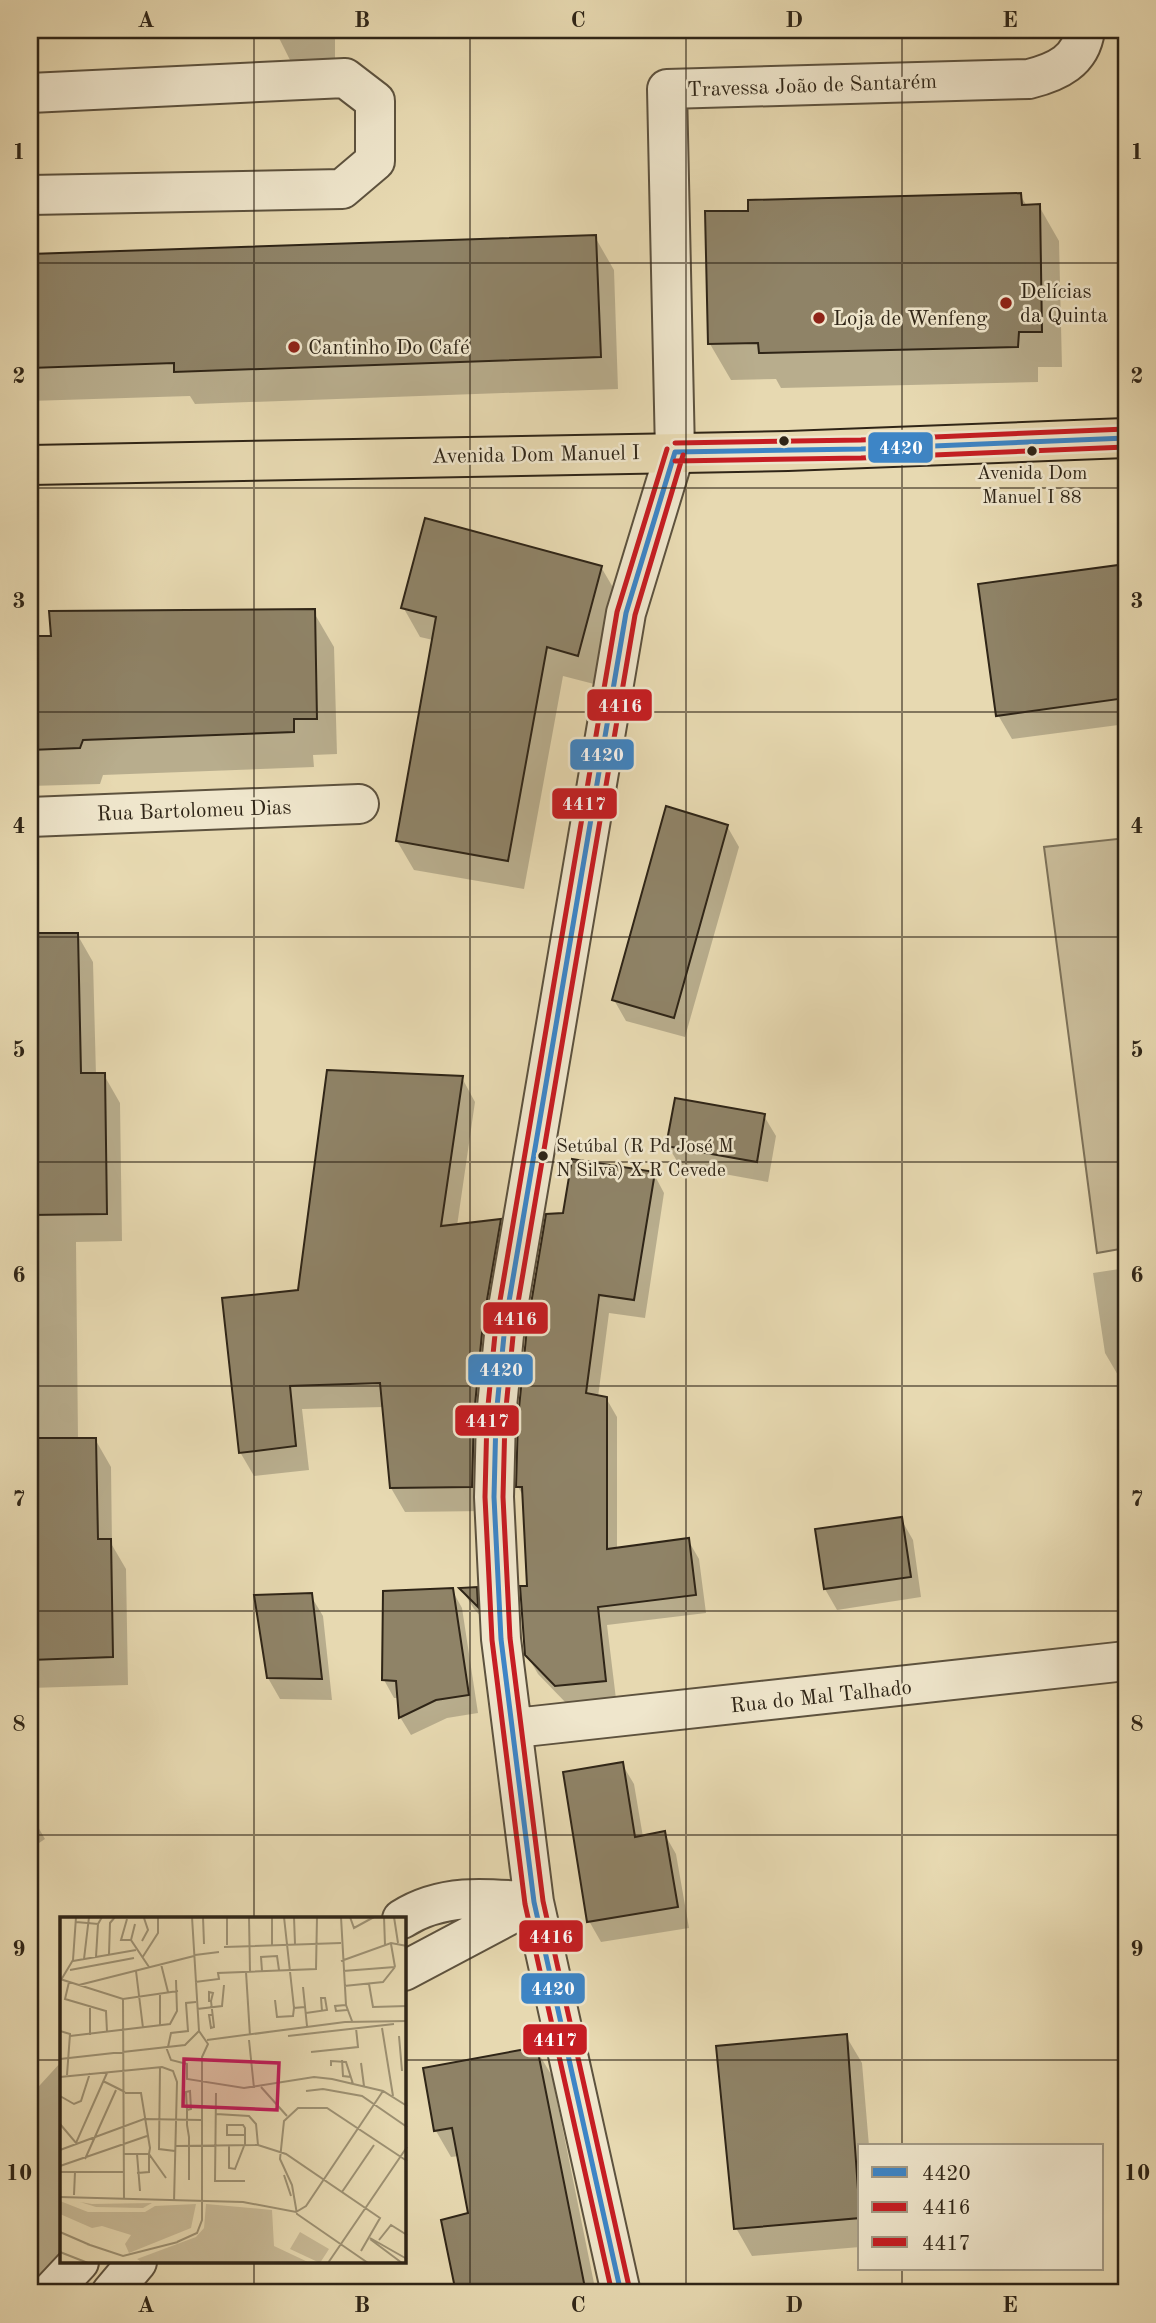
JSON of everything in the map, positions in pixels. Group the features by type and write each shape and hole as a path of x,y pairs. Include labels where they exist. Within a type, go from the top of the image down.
{"main road":[{"name":"Avenida Dom Manuel I","path":"30,465 861,449 1126,438"}],"street":[{"name":"Travessa João de Santarém","path":"675,452 667,89 1029,79 1055,72 1078,53 1086,30"},
{"path":"30,93 345,78 374,102 375,161 342,189 30,195"},
{"path":"621,2293 534,1902 515,1728 501,1639 494,1497 496,1417 505,1325 626,613 675,452"},
{"name":"Rua Bartolomeu Dias","path":"30,817 359,804"},
{"name":"Rua do Mal Talhado","path":"515,1728 1126,1661"},
{"path":"406,1917 447,1900 486,1898 534,1902"},
{"path":"406,1971 534,1902"},
{"path":"50,2293 77,2264"},
{"path":"111,2293 135,2264"}],"shaded area":[{"path":"1126,838 1126,1248 1097,1253 1044,847"}],"building":[{"path":"1021,193 1022,205 1040,204 1042,332 1019,332 1018,347 759,353 758,343 708,344 705,211 748,211 748,200"},
{"path":"596,235 601,357 174,372 174,363 30,368 30,254"},
{"path":"425,518 602,566 578,656 547,647 508,861 396,841 436,617 401,608"},
{"path":"1126,564 1126,698 996,716 978,584"},
{"path":"315,609 317,719 294,719 294,732 83,740 80,748 30,750 30,636 51,636 49,611"},
{"path":"666,806 728,825 674,1018 612,1000"},
{"path":"30,933 78,933 81,1073 105,1073 107,1214 30,1215"},
{"path":"327,1070 463,1076 441,1226 501,1219 483,1323 474,1415 472,1487 390,1488 380,1383 290,1386 296,1446 239,1453 222,1298 298,1290"},
{"path":"675,1098 765,1114 757,1162 666,1146"},
{"path":"572,1159 655,1172 634,1300 599,1295 586,1393 607,1397 607,1549 689,1538 696,1595 598,1607 606,1681 555,1686 525,1655 520,1586 527,1586 522,1487 516,1487 518,1418 527,1328 546,1214 563,1213"},
{"path":"30,1438 96,1438 98,1539 111,1539 113,1657 30,1660"},
{"path":"902,1517 911,1577 824,1589 815,1529"},
{"path":"477,1587 478,1607 459,1588"},
{"path":"453,1588 469,1695 436,1700 399,1718 396,1681 382,1680 383,1591"},
{"path":"312,1593 322,1679 267,1678 254,1595"},
{"path":"623,1762 635,1837 665,1831 678,1907 587,1922 563,1772"},
{"path":"847,2034 858,2218 734,2229 716,2046"},
{"path":"537,2047 586,2293 456,2293 441,2220 468,2213 452,2128 434,2131 423,2068"}],"transit line":[{"name":"4417","path":"675,443 861,440 1126,429"},
{"name":"4420","path":"675,452 861,449 1126,438"},
{"name":"4416","path":"675,461 861,458 1126,447"},
{"name":"4417","path":"612,2293 525,1904 492,1640 485,1497 487,1416 496,1324 617,612 667,449"},
{"name":"4420","path":"621,2293 534,1902 501,1639 494,1497 496,1417 505,1325 626,613 675,452"},
{"name":"4416","path":"630,2291 543,1901 510,1638 503,1497 505,1418 514,1326 635,615 683,455"}],"place":[{"name":"Delícias da Quinta","path":"1006,303"},
{"name":"Loja de Wenfeng","path":"819,318"},
{"name":"Cantinho Do Café","path":"294,347"},
{"name":"Avenida Dom Manuel I 88","path":"1032,451"},
{"name":"Setúbal (R Pd José M N Silva) X R Cevede","path":"543,1156"}]}
